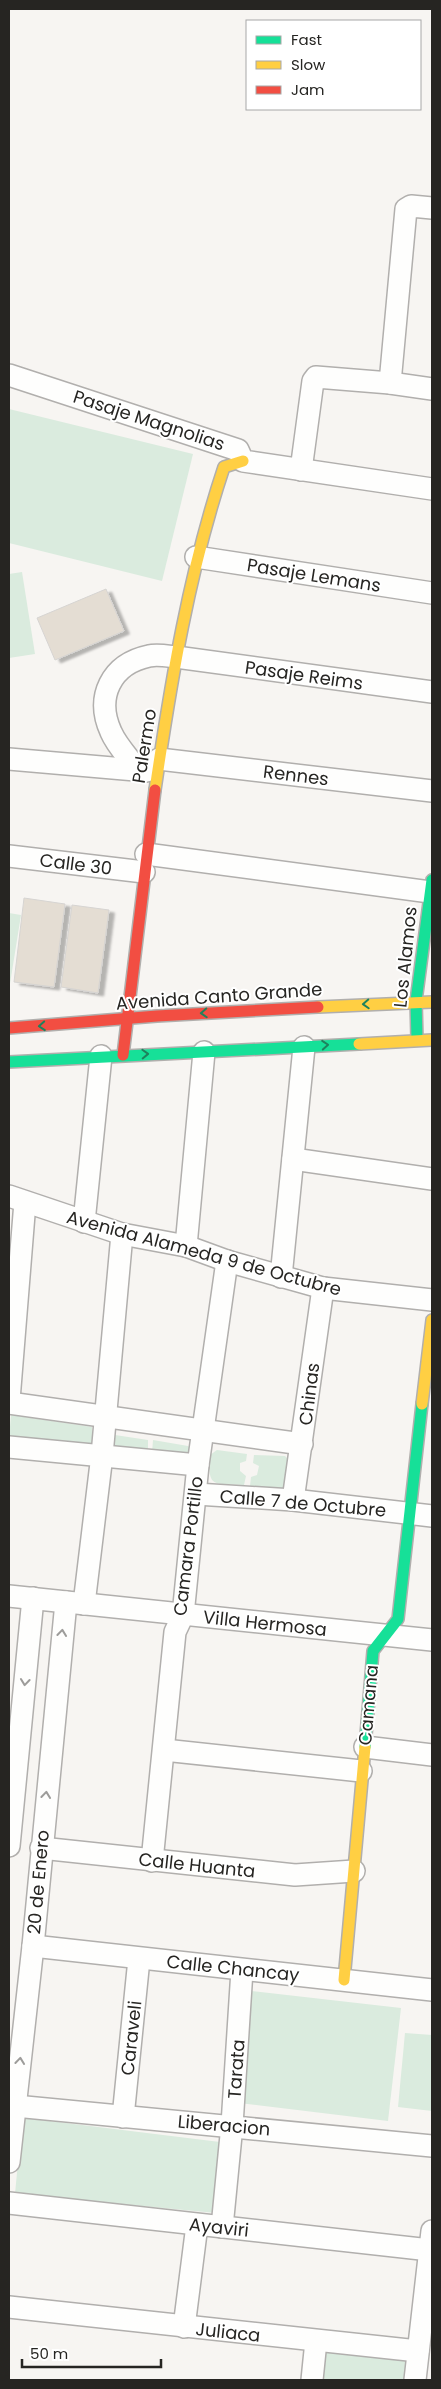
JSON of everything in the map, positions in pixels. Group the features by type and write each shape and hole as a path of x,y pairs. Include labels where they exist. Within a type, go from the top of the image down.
{"street":[{"path":"390,383 406,208 411,206 432,208"},
{"name":"Pasaje Magnolias","path":"9,375 238,450 242,460 432,489"},
{"path":"301,470 312,381 321,376 432,389"},
{"name":"Palermo","path":"123,1055 145,863 151,767 196,557 224,466 242,460"},
{"name":"Pasaje Lemans","path":"196,557 432,593"},
{"name":"Pasaje Reims","path":"151,767 111,732 104,707 107,688 118,671 133,661 151,655 176,656 432,692"},
{"name":"Rennes","path":"9,759 151,767 432,791"},
{"name":"Calle 30","path":"9,856 145,863 431,886"},
{"name":"Los Alamos","path":"416,1039 416,1001 431,886"},
{"name":"Avenida Canto Grande","path":"9,1028 127,1018 416,1001 432,1002"},
{"path":"9,1062 304,1047 416,1039 432,1040"},
{"path":"281,1277 304,1047"},
{"path":"186,1246 204,1052"},
{"path":"84,1222 102,1056"},
{"path":"293,1159 432,1179"},
{"path":"17,1199 9,1396 106,1418 302,1444"},
{"name":"Avenida Alameda 9 de Octubre","path":"17,1199 122,1234 186,1246 227,1261 323,1288 432,1300"},
{"name":"20 de Enero","path":"9,2162 33,1946 41,1848 75,1604 102,1455 122,1234"},
{"name":"Camara Portillo","path":"152,1861 175,1632 183,1615 198,1465 227,1261"},
{"name":"Chinas","path":"293,1500 323,1288"},
{"name":"Camana","path":"344,1980 373,1651 398,1620 432,1320"},
{"path":"9,1447 198,1465"},
{"name":"Calle 7 de Octubre","path":"196,1494 293,1500 432,1516"},
{"name":"Villa Hermosa","path":"9,1596 432,1640"},
{"name":"20 de Enero","path":"9,1846 33,1598"},
{"path":"365,1747 432,1755"},
{"path":"164,1750 362,1771"},
{"name":"Calle Huanta","path":"41,1848 295,1875 354,1871"},
{"name":"Calle Chancay","path":"33,1946 432,1990"},
{"name":"Caraveli","path":"123,2118 139,1958"},
{"name":"Tarata","path":"222,2227 232,2125 242,1970"},
{"name":"Liberacion","path":"15,2106 123,2118 232,2125 432,2146"},
{"name":"Ayaviri","path":"9,2203 197,2225 431,2241"},
{"path":"184,2327 197,2225"},
{"path":"415,2380 429,2281 431,2241"},
{"name":"Juliaca","path":"9,2307 418,2351"},
{"path":"312,2380 316,2341"}],"green space":[{"path":"9,409 193,454 162,581 9,543"},
{"path":"22,572 35,654 9,658 9,574"},
{"path":"9,913 21,915 9,990"},
{"path":"11,1415 92,1427 92,1446 9,1438"},
{"path":"115,1435 148,1440 148,1453 115,1449 109,1440"},
{"path":"153,1440 188,1446 192,1449 190,1455 152,1453"},
{"path":"217,1450 247,1454 246,1461 240,1463 240,1471 246,1476 244,1485 219,1484 212,1479 209,1466 210,1455"},
{"path":"254,1455 285,1456 290,1461 288,1487 277,1490 250,1486 251,1477 257,1475 259,1466 253,1463"},
{"path":"251,1991 401,2008 388,2121 239,2103"},
{"path":"405,2033 432,2035 432,2111 398,2107"},
{"path":"22,2119 220,2142 216,2213 15,2194"},
{"path":"321,2345 415,2356 412,2380 317,2380"}],"building":[{"path":"106,589 124,631 55,660 37,618"},
{"path":"24,898 65,904 54,987 14,982"},
{"path":"72,905 109,910 98,993 61,987"}],"traffic: fast":[{"path":"417,1039 416,1001 432,880"},
{"path":"9,1062 359,1044"},
{"path":"365,1747 373,1651 398,1619 422,1404"}],"traffic: slow":[{"path":"155,790 182,627 201,546 224,467 243,461"},
{"path":"318,1007 432,1002"},
{"path":"359,1044 432,1040"},
{"path":"422,1404 432,1320"},
{"path":"344,1980 365,1747"}],"traffic: jam":[{"path":"123,1055 155,790"},
{"path":"9,1028 157,1016 318,1007"}]}
